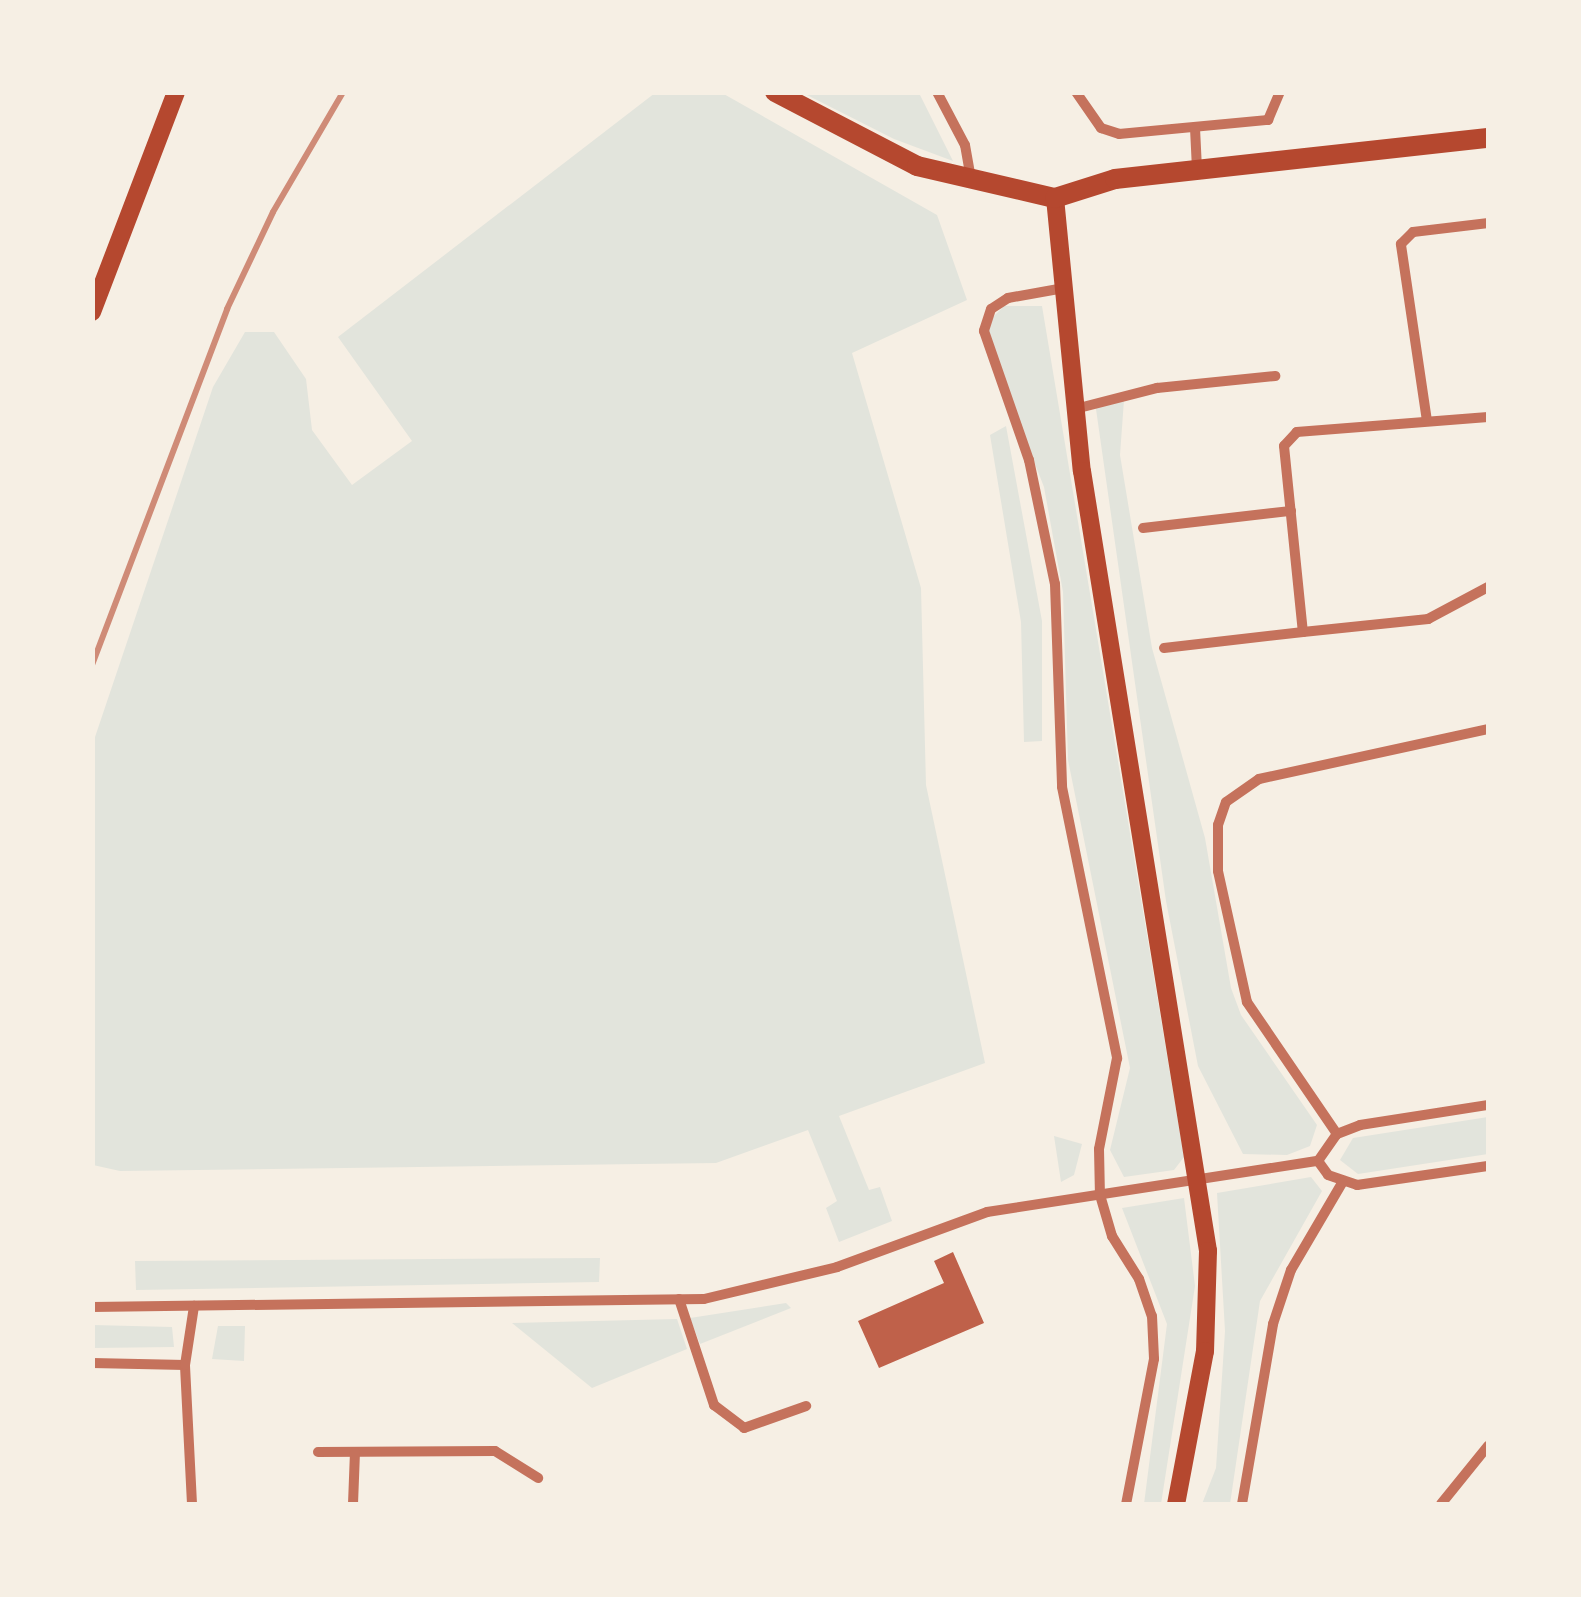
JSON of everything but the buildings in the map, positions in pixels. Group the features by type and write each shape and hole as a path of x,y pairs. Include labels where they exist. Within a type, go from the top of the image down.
{"main road":[{"path":"92,312 176,92"},
{"path":"775,92 882,152 972,183 1056,198 1115,179 1488,138"},
{"path":"1056,198 1076,408 1208,1251 1205,1351 1176,1504"}],"street":[{"path":"937,92 965,145 972,183"},
{"path":"1076,92 1101,128 1118,134 1268,120 1280,92"},
{"path":"1195,128 1197,170"},
{"path":"1427,421 1401,244 1414,232 1488,223"},
{"path":"1064,288 998,303 984,331 1028,460 1055,584 1062,787 1118,1058 1099,1149 1100,1196 1104,1218 1152,1316 1154,1359 1126,1504"},
{"path":"1076,408 1157,388 1275,376"},
{"path":"1303,632 1284,446 1297,432 1488,418"},
{"path":"1142,528 1291,511"},
{"path":"1164,648 1428,619 1488,586"},
{"path":"1338,1134 1247,1002 1218,871 1218,824 1226,802 1259,779 1488,730"},
{"path":"92,1307 679,1299 837,1267 987,1212 1318,1162 1338,1134 1488,1105"},
{"path":"1318,1162 1342,1183 1378,1184 1488,1166"},
{"path":"1242,1504 1273,1324 1291,1270 1342,1183"},
{"path":"679,1299 714,1406 744,1428 806,1406"},
{"path":"192,1504 185,1364 194,1306"},
{"path":"92,1363 185,1364"},
{"path":"1440,1504 1488,1446"},
{"path":"318,1452 494,1451 538,1478"},
{"path":"353,1504 354,1452"}],"shaded area":[{"path":"655,93 722,93 937,215 967,300 852,353 921,588 926,785 985,1063 839,1116 869,1190 880,1187 892,1221 839,1242 826,1208 837,1201 808,1130 716,1163 120,1171 93,1165 93,743 213,387 245,332 274,332 306,379 312,430 352,485 412,441 338,337"},
{"path":"803,93 919,93 953,161 894,139"},
{"path":"1004,306 1042,306 1184,1157 1174,1170 1124,1177 1110,1150 1130,1068 1068,760 1063,592 1044,487 989,347 989,321"},
{"path":"1124,400 1120,455 1152,648 1205,838 1231,988 1241,1015 1317,1125 1310,1146 1287,1155 1243,1154 1198,1066 1166,901 1095,402"},
{"path":"1006,426 1042,621 1042,741 1024,742 1021,622 990,435"},
{"path":"1488,1117 1488,1154 1358,1174 1340,1160 1353,1138"},
{"path":"1054,1136 1082,1144 1074,1175 1061,1182"},
{"path":"1311,1177 1322,1191 1260,1301 1230,1504 1202,1504 1216,1468 1225,1331 1217,1193"},
{"path":"1184,1198 1195,1286 1161,1504 1144,1504 1167,1324 1122,1208"},
{"path":"600,1258 599,1282 136,1290 135,1261"},
{"path":"786,1303 791,1308 700,1344 690,1318"},
{"path":"677,1319 687,1349 592,1388 512,1323"},
{"path":"93,1325 172,1327 174,1347 93,1348"},
{"path":"218,1326 245,1326 244,1361 212,1359"}],"railway":[{"path":"92,665 227,309 273,212 343,92"}]}
